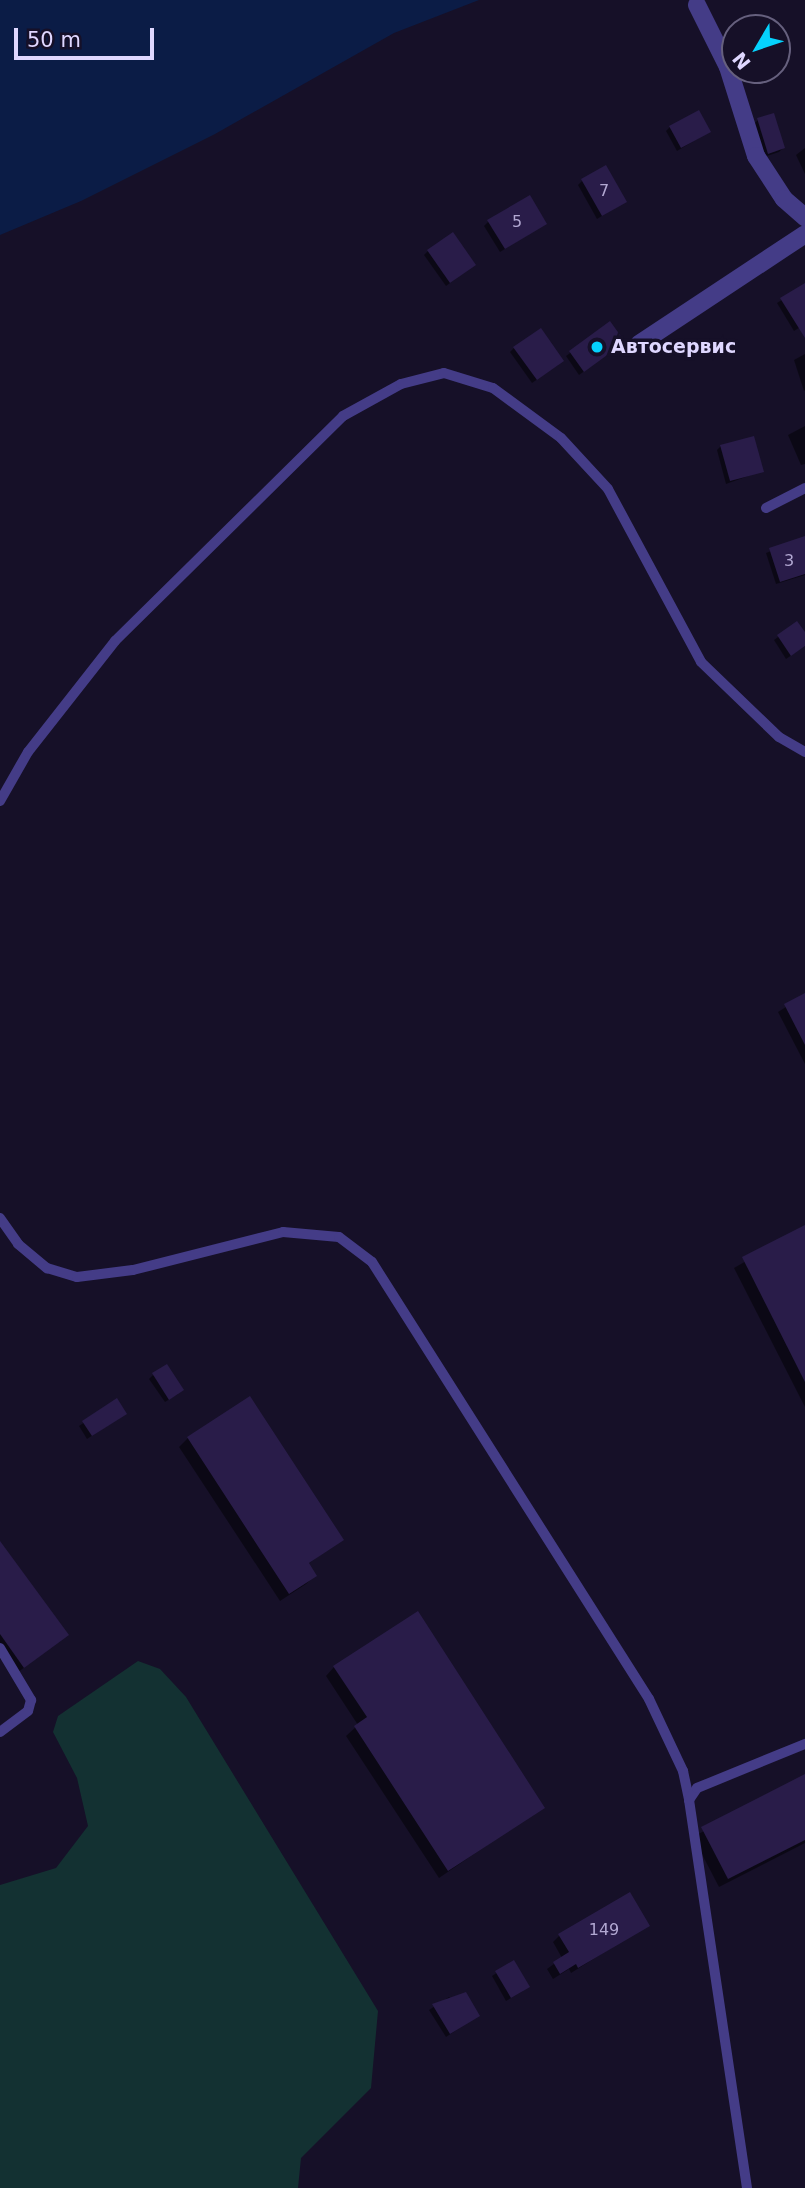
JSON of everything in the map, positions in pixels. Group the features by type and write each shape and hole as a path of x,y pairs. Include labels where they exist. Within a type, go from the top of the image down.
{"street":[{"path":"697,5 728,67 756,156 784,199 805,217"},
{"path":"639,344 805,234"}],"lane":[{"path":"0,801 28,752 115,641 343,416 401,384 444,373 493,388 561,438 608,489 701,662 779,737 805,752"},
{"path":"766,508 805,488"},
{"path":"0,1218 18,1244 47,1268 77,1277 133,1270 283,1232 339,1237 372,1262 649,1699 683,1771 690,1800 747,2188"},
{"path":"0,1648 31,1700 28,1711 0,1732"},
{"path":"690,1800 697,1788 805,1744"}],"green space":[{"path":"138,1661 160,1669 186,1697 378,2011 371,2088 301,2158 298,2188 0,2188 0,1885 56,1868 88,1826 77,1778 53,1732 58,1716"}],"water":[{"path":"0,0 479,0 394,33 215,134 81,201 0,235"}],"building":[{"path":"699,110 711,132 681,148 669,126"},
{"path":"774,113 785,148 768,154 757,118"},
{"path":"606,165 627,202 602,216 581,179"},
{"path":"530,195 547,224 505,249 487,220"},
{"path":"453,232 476,265 450,283 427,250"},
{"path":"805,283 805,338 780,298"},
{"name":"Автосервис","path":"610,321 625,342 584,372 569,351"},
{"path":"541,328 564,361 537,380 513,347"},
{"path":"754,436 764,472 730,481 720,445"},
{"path":"805,536 805,574 780,582 769,548"},
{"path":"797,621 805,632 805,646 791,656 777,635"},
{"path":"805,993 805,1045 784,1004"},
{"path":"805,1225 805,1382 742,1257"},
{"path":"167,1364 184,1390 169,1400 152,1373"},
{"path":"250,1396 344,1540 309,1563 317,1576 289,1594 187,1437"},
{"path":"117,1398 127,1414 92,1436 82,1421"},
{"path":"0,1541 69,1635 24,1668 0,1634"},
{"path":"418,1611 545,1808 448,1871 354,1726 367,1717 333,1666"},
{"path":"805,1774 805,1840 728,1879 701,1827"},
{"path":"630,1892 650,1926 578,1968 576,1964 560,1974 553,1962 569,1952 558,1934"},
{"path":"514,1960 530,1987 511,1998 495,1971"},
{"path":"466,1992 480,2016 450,2034 432,2004"}],"place":[{"name":"Автосервис","path":"597,347"}]}
